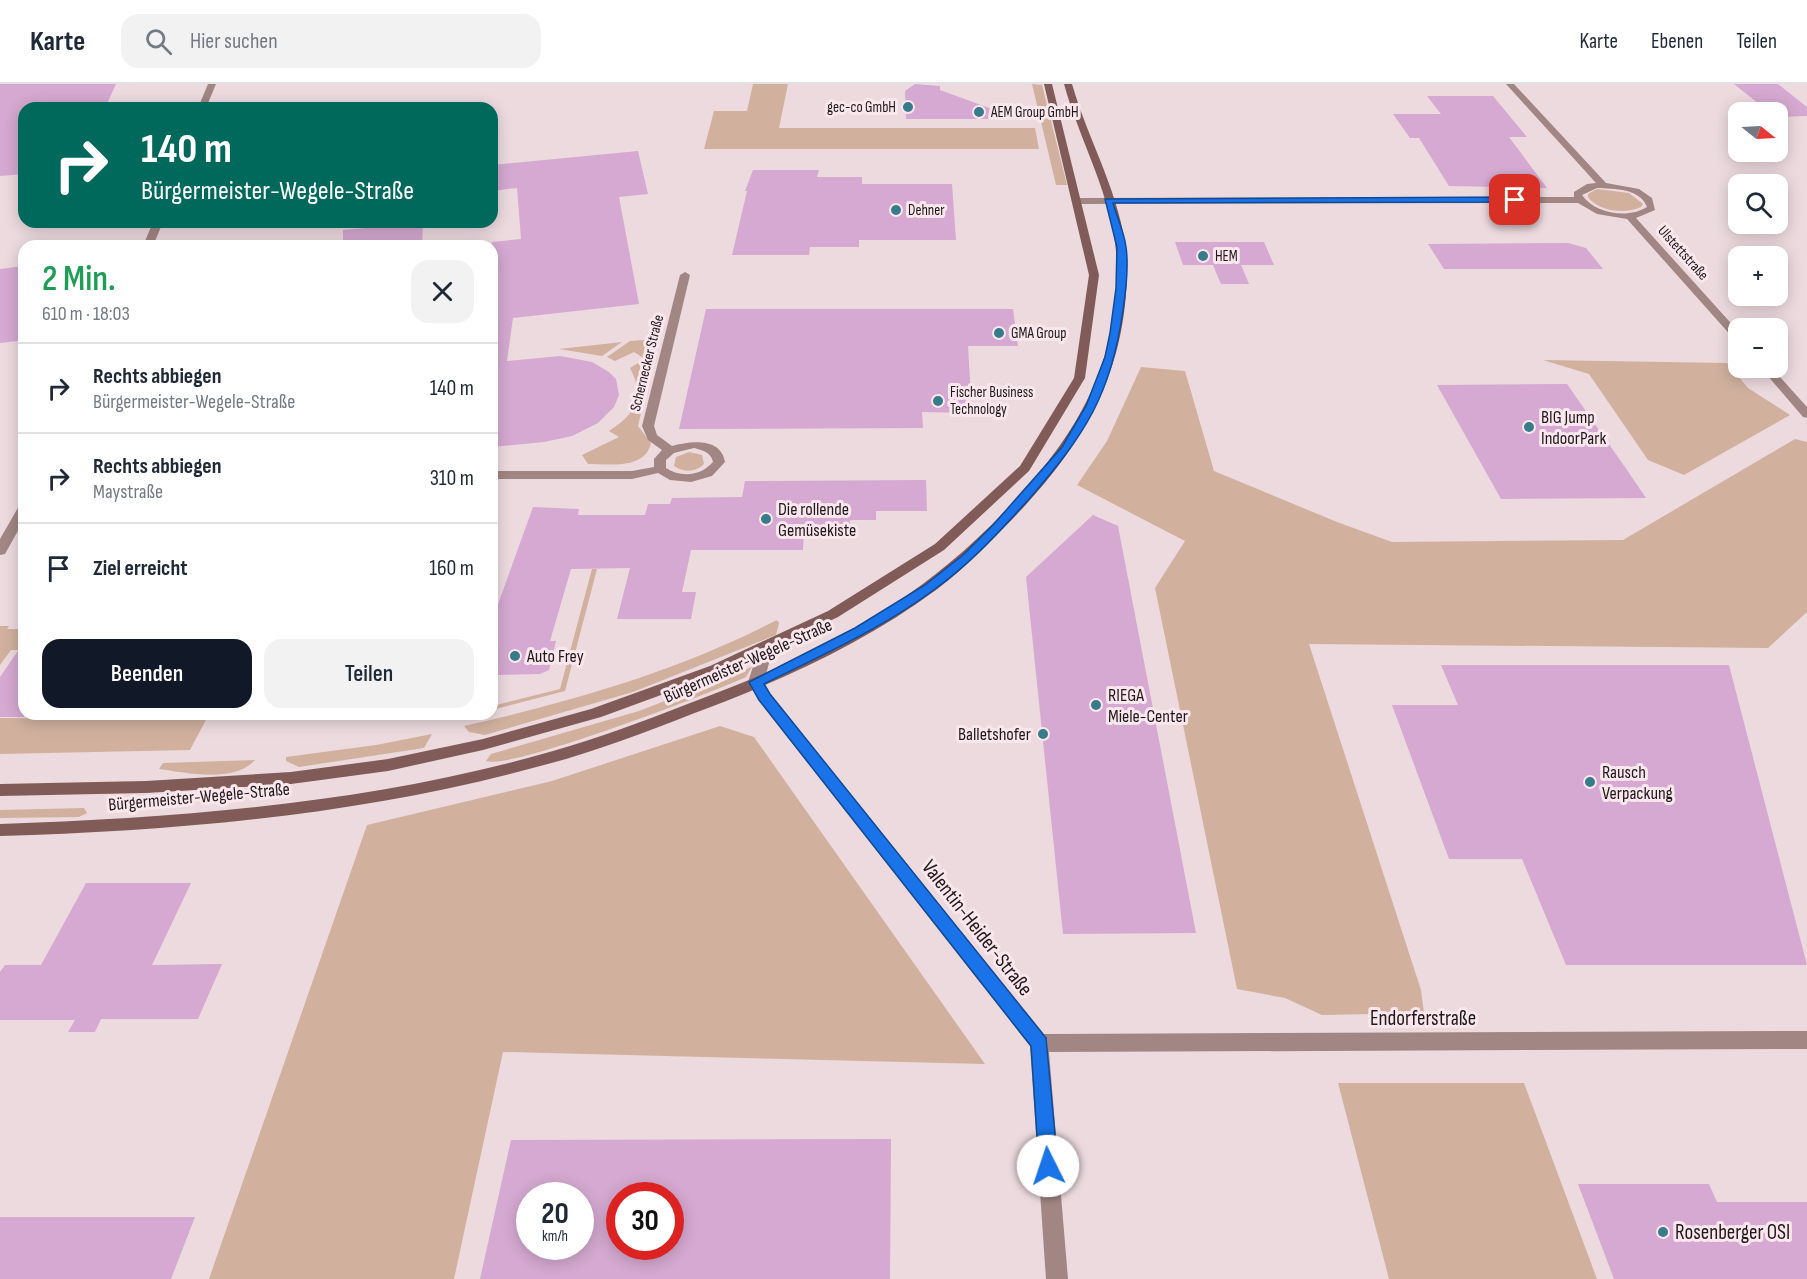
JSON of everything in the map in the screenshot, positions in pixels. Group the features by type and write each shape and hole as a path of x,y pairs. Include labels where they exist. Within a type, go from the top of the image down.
{"main road":[{"name":"Bürgermeister-Wegele-Straße","path":"0,790 223,785 303,778 387,765 501,740 606,710 693,680 766,648 877,588 945,541 999,495 1051,433 1075,392 1091,345 1094,320 1094,275 1048,84"},
{"name":"Bürgermeister-Wegele-Straße","path":"0,830 66,828 250,815 528,764 677,715 756,682 860,631 929,588 967,558 1066,448 1092,406 1110,357 1121,288 1121,247 1093,147 1075,111 1068,84"}],"street":[{"path":"204,102 212,84"},
{"path":"1510,84 1603,185"},
{"path":"1077,201 1579,200 1594,210 1629,216 1648,212 1652,208 1652,203 1638,193 1603,185 1581,189 1577,194 1579,200"},
{"name":"Ulstettstraße","path":"1629,216 1728,326"},
{"name":"Schernecker Straße","path":"670,450 652,437 648,426 686,275"},
{"path":"1775,378 1807,414"},
{"path":"498,475 632,475 660,469 672,477 692,478 710,472 719,462 714,451 702,445 685,445 670,450 660,459 660,469"},
{"path":"0,551 18,520"},
{"path":"756,682 766,648"},
{"name":"Valentin-Heider-Straße","path":"756,682 764,697 1040,1043"},
{"name":"Endorferstraße","path":"1040,1043 1807,1040"},
{"path":"1040,1043 1057,1279"}],"shaded area":[{"path":"753,84 788,84 779,128 1035,128 1039,149 704,149 714,111 747,111"},
{"path":"1032,84 1042,85 1067,185 1056,185"},
{"path":"1597,189 1629,193 1643,204 1641,207 1627,211 1598,206 1588,197 1588,194"},
{"path":"658,339 638,426 651,443 647,452 642,458 625,464 588,464 582,455 619,437 609,431 631,412 637,397 635,379 630,368 645,359 634,352 615,361 607,357 630,341"},
{"path":"622,342 602,356 559,349"},
{"path":"1543,360 1727,363 1728,378 1740,378 1748,388 1790,415 1684,475 1648,460 1589,374"},
{"path":"1141,367 1185,371 1214,471 1337,522 1392,542 1623,540 1795,439 1807,442 1807,612 1768,648 1309,644 1421,990 1424,1013 1322,1015 1285,998 1237,989 1155,588 1185,541 1077,485 1107,441"},
{"path":"689,452 702,455 704,464 690,471 674,466 676,457"},
{"path":"592,569 597,569 565,691 498,708 498,704 560,689"},
{"path":"777,620 779,623 776,635 633,692 485,735 469,732 464,726 498,720 498,718 624,683 702,655"},
{"path":"0,626 9,626 7,629 18,629 18,650 11,650 0,665"},
{"path":"752,667 746,677 613,728 533,754 503,761 486,761 491,754 639,711"},
{"path":"0,718 18,718 18,720 206,720 190,750 0,754"},
{"path":"720,726 754,737 985,1064 503,1052 454,1279 209,1279 367,825 552,781"},
{"path":"432,734 424,748 299,767 286,761 286,757 376,745"},
{"path":"255,760 236,772 223,774 196,774 159,769 163,763"},
{"path":"84,808 87,813 79,817 0,818 0,810"},
{"path":"1338,1083 1524,1083 1597,1279 1389,1279"}],"building":[{"path":"0,84 116,84 108,102 18,102 18,174 0,176"},
{"path":"915,84 940,86 940,90 1011,116 1011,119 906,119 905,91"},
{"path":"1734,84 1778,84 1807,107 1807,116 1788,117 1788,102 1756,102"},
{"path":"1427,96 1493,96 1527,137 1509,137 1547,188 1449,186 1419,138 1410,138 1393,114 1441,114"},
{"path":"638,151 648,194 619,197 639,304 513,318 507,361 560,356 592,362 616,379 619,395 614,407 598,423 572,436 544,442 498,446 498,241 521,239 517,188 498,190 498,164"},
{"path":"753,170 819,170 817,177 862,177 862,184 952,184 956,240 859,240 859,247 810,247 809,255 732,255 747,191 745,191"},
{"path":"423,228 422,240 343,240 343,230"},
{"path":"1175,242 1264,242 1274,265 1241,265 1249,284 1221,284 1213,265 1183,265"},
{"path":"1568,243 1586,248 1603,269 1444,269 1428,244"},
{"path":"18,267 18,341 0,343 0,269"},
{"path":"706,309 1013,309 1018,346 968,346 972,413 922,412 923,428 679,429"},
{"name":"BIG Jump IndoorPark","path":"1567,384 1646,498 1501,499 1437,385"},
{"path":"926,480 927,511 876,511 876,520 850,520 850,532 804,532 803,550 691,550 682,592 696,592 691,619 617,619 630,568 571,569 550,641 556,641 549,670 540,674 498,675 498,604 533,507 579,509 578,515 645,515 648,504 670,504 672,498 742,497 745,481"},
{"name":"RIEGA Miele-Center","path":"1093,515 1118,526 1196,933 1063,934 1026,577"},
{"path":"18,651 18,717 0,717 0,677"},
{"name":"Rausch Verpackung","path":"1441,665 1729,665 1807,965 1566,965 1522,859 1449,859 1392,705 1458,705"},
{"path":"86,883 191,883 152,965 222,964 198,1019 101,1019 95,1032 68,1032 75,1020 0,1020 0,972 5,965 41,965"},
{"path":"891,1139 890,1279 480,1279 511,1140"},
{"name":"Rosenberger OSI","path":"1578,1184 1709,1184 1717,1202 1807,1202 1807,1279 1614,1279"},
{"path":"0,1217 195,1217 171,1279 0,1279"}],"place":[{"name":"gec-co GmbH","path":"908,107"},
{"name":"AEM Group GmbH","path":"979,112"},
{"name":"Dehner","path":"896,210"},
{"name":"HEM","path":"1203,256"},
{"name":"GMA Group","path":"999,333"},
{"name":"Fischer Business Technology","path":"938,401"},
{"name":"BIG Jump IndoorPark","path":"1529,427"},
{"name":"Die rollende Gemüsekiste","path":"766,519"},
{"name":"Auto Frey","path":"515,656"},
{"name":"RIEGA Miele-Center","path":"1096,705"},
{"name":"Balletshofer","path":"1043,734"},
{"name":"Rausch Verpackung","path":"1590,782"},
{"name":"Rosenberger OSI","path":"1663,1232"}],"route":[{"path":"1048,1166 1040,1043 764,697 756,682 807,659 860,631 894,612 929,588 967,558 1023,501 1066,448 1092,406 1103,380 1115,333 1121,288 1121,247 1108,201 1515,200"}]}
